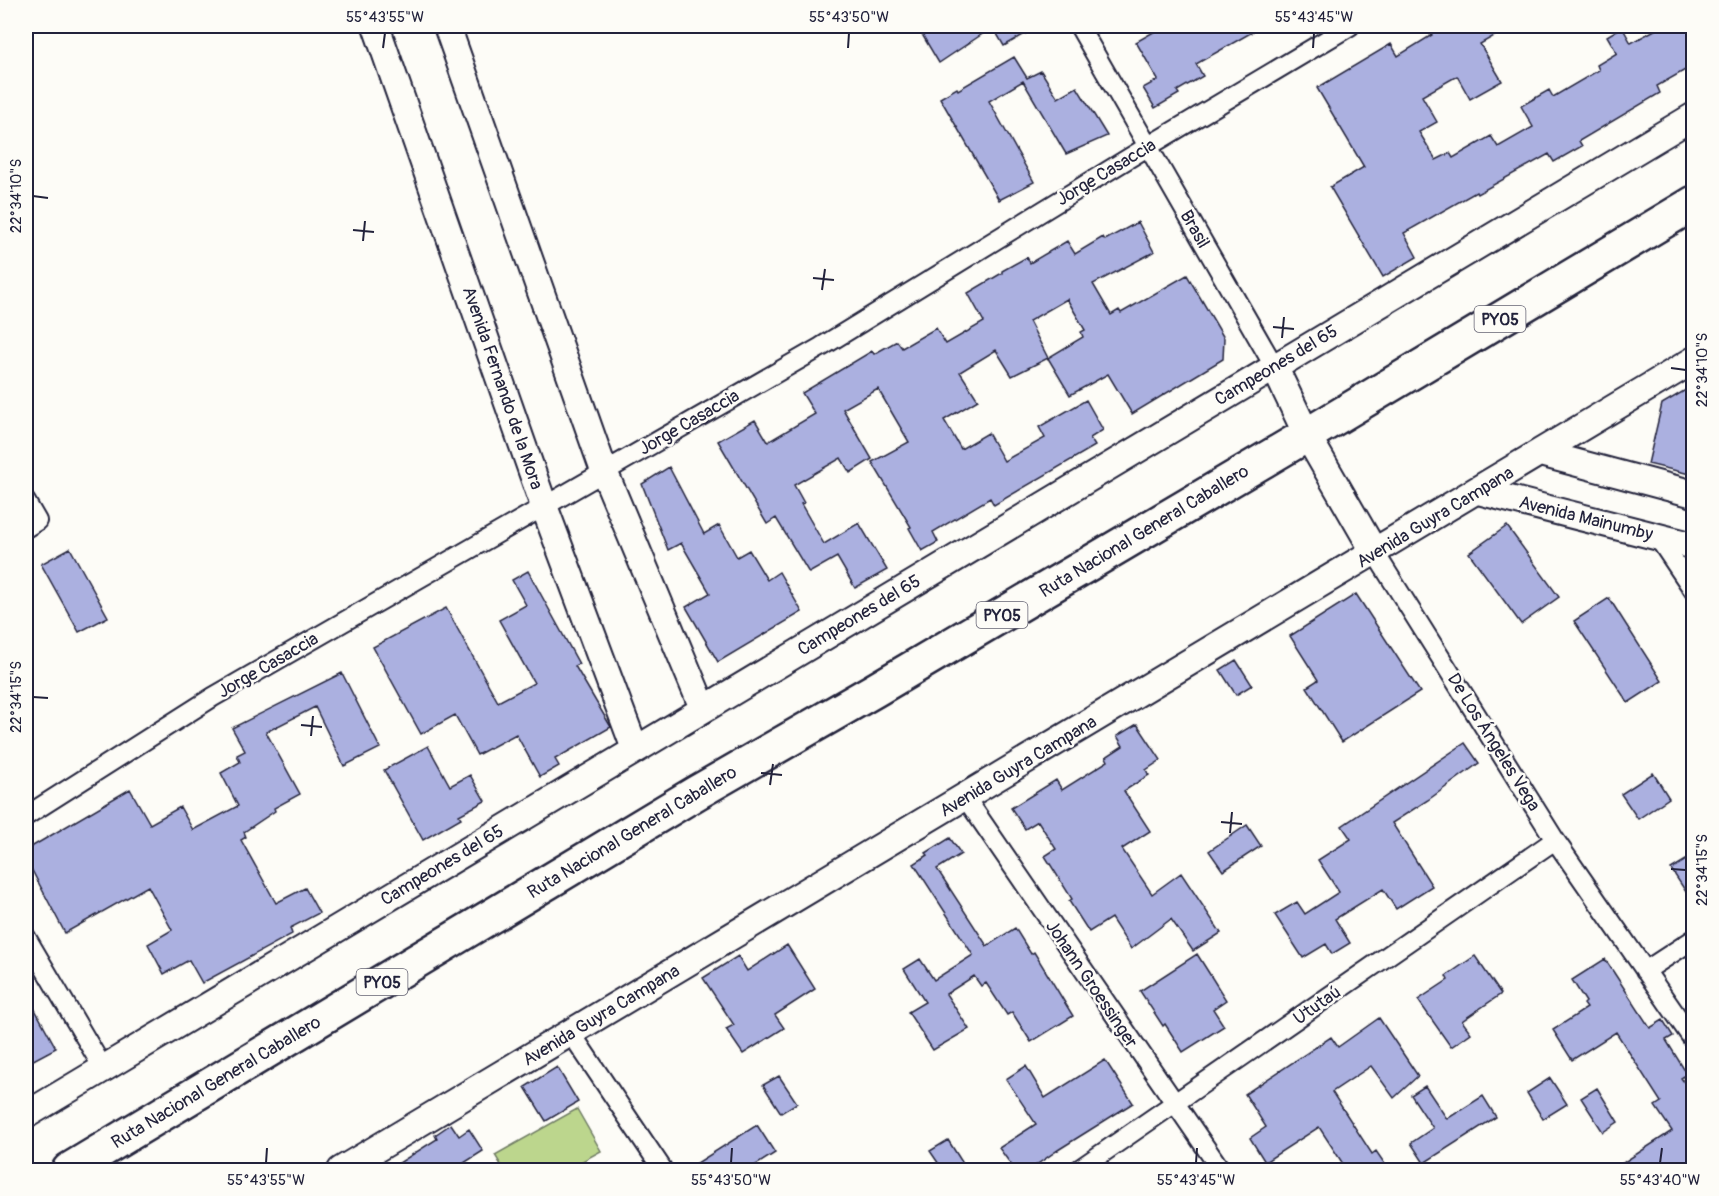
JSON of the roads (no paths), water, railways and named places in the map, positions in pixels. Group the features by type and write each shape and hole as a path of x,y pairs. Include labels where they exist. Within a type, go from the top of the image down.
{"highway":[{"name":"Ruta Nacional General Caballero","path":"69,1170 696,793 1307,435 1694,203"}],"street":[{"name":"Avenida Fernando de la Mora","path":"376,26 544,506 635,749"},
{"path":"447,26 604,471 703,708"},
{"name":"Brasil","path":"1079,26 1274,366 1307,435"},
{"name":"Jorge Casaccia","path":"26,816 213,698 821,347 1147,147 1350,26"},
{"name":"Campeones del 65","path":"26,1114 1694,116"},
{"name":"Avenida Guyra Campana","path":"341,1170 1694,360"},
{"name":"De Los Ángeles Vega","path":"1307,435 1375,553 1555,840 1694,1041"},
{"path":"1540,453 1694,494"},
{"name":"Avenida Mainumby","path":"1478,491 1694,546"},
{"path":"26,502 37,521 26,528"},
{"path":"1656,536 1694,591"},
{"name":"Johann Groessinger","path":"965,797 1221,1170"},
{"name":"Ututaú","path":"1078,1170 1555,840"},
{"path":"26,937 103,1068"},
{"path":"1645,971 1694,939"},
{"path":"571,1033 663,1170"}]}
